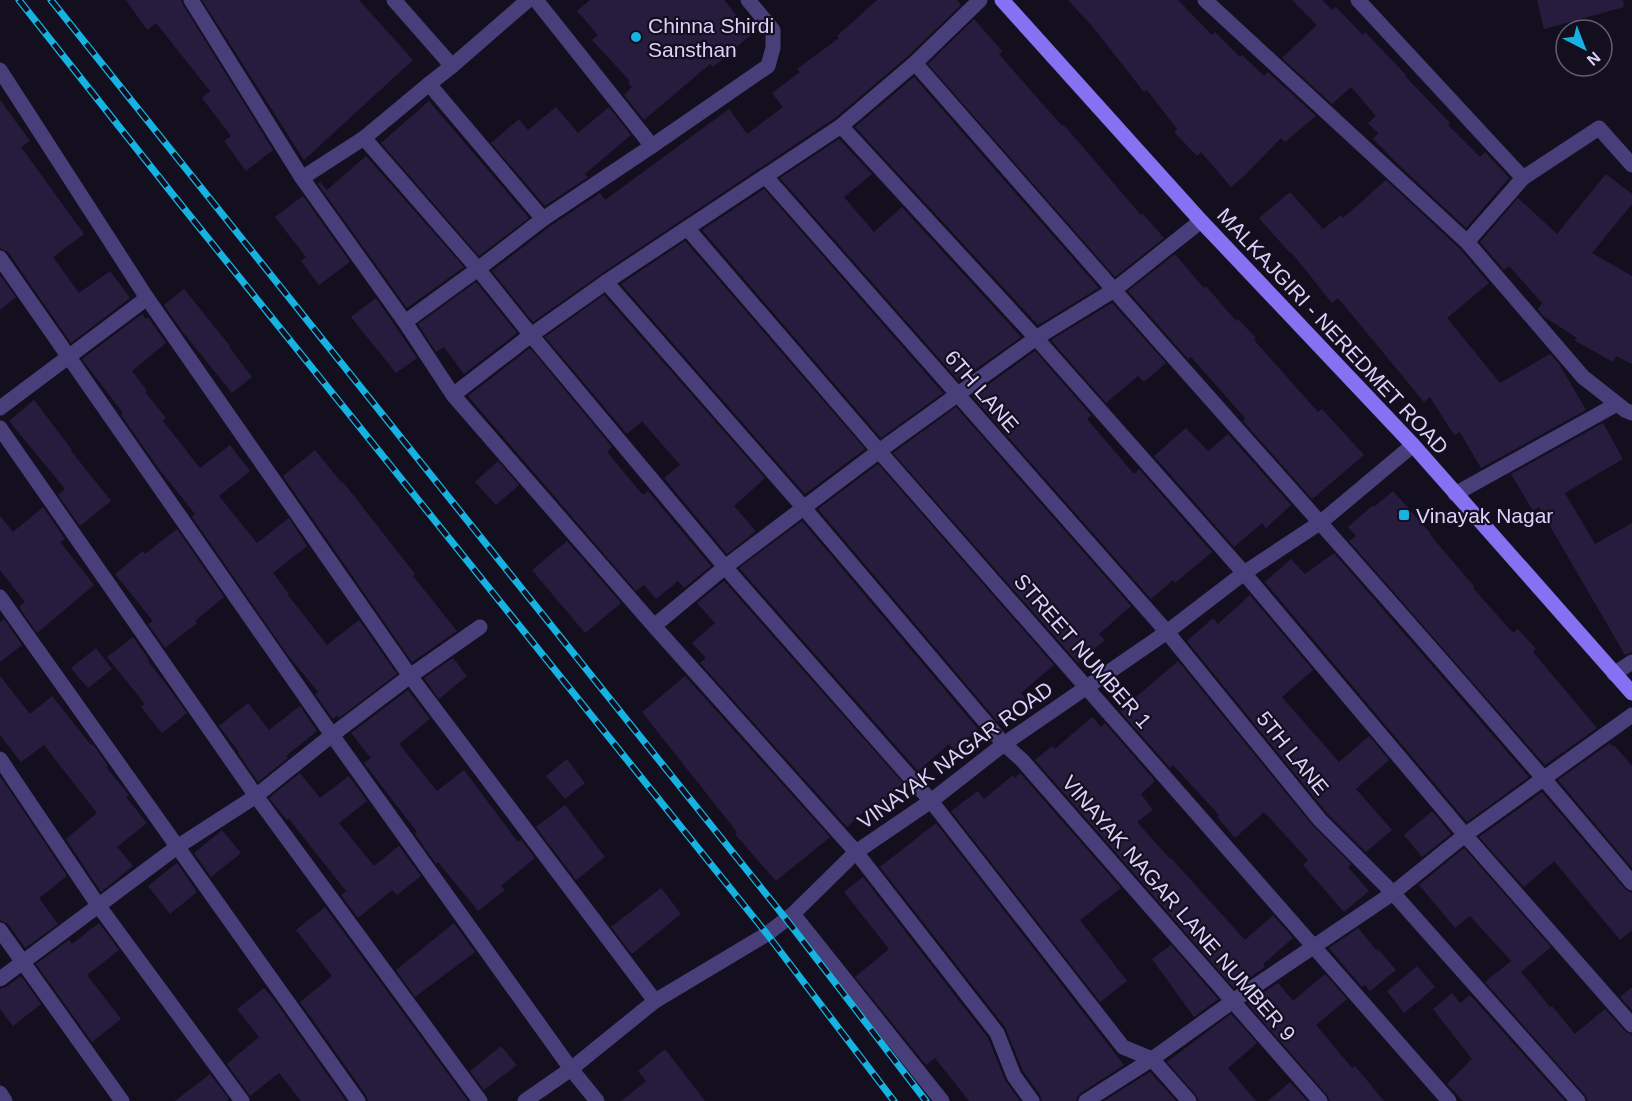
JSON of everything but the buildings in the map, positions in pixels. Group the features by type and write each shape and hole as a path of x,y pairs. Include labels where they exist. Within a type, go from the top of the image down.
{"main road":[{"name":"MALKAJGIRI - NEREDMET ROAD","path":"1002,0 1201,220 1413,445 1632,693"}],"street":[{"path":"191,0 302,178 405,322 453,395 654,626 856,852 997,1033 1014,1076 1032,1101"},
{"path":"394,0 452,66"},
{"path":"302,178 364,138 528,0"},
{"path":"536,0 652,146"},
{"path":"405,322 543,219 768,66 773,48 772,30 748,0"},
{"path":"453,395 531,335 606,282 841,126 915,63 980,0"},
{"path":"1205,0 1467,242 1583,377 1632,413"},
{"path":"1358,0 1523,178"},
{"path":"915,63 1321,522 1544,778 1632,883"},
{"path":"0,70 147,297 410,676 656,1001"},
{"path":"429,84 543,219"},
{"path":"841,126 1036,338 1244,573 1465,835 1632,1025"},
{"path":"1467,242 1523,178 1599,128 1632,165"},
{"path":"364,138 478,269 725,567 932,801 1123,1047 1152,1059 1190,1101"},
{"name":"6TH LANE","path":"766,177 1167,632"},
{"path":"654,626 725,567 879,451 1036,338 1114,290 1201,220"},
{"name":"STREET NUMBER 1","path":"687,228 879,451 1449,1101"},
{"path":"0,258 332,735 571,1069 597,1101"},
{"name":"VINAYAK NAGAR LANE NUMBER 9","path":"606,282 804,508 1004,744 1022,760 1320,1101"},
{"path":"0,408 147,297"},
{"path":"1455,494 1617,404"},
{"path":"0,428 256,796 480,1101"},
{"name":"VINAYAK NAGAR ROAD","path":"525,1101 571,1069 656,1001 766,934 793,914 856,852 932,801 1004,744 1167,632 1244,573 1321,522 1413,445"},
{"path":"0,597 358,1101"},
{"path":"0,979 177,847 256,796 410,676 480,627"},
{"name":"5TH LANE","path":"1167,632 1320,820 1393,894 1578,1101"},
{"path":"1614,674 1632,662"},
{"path":"1086,1101 1152,1059 1233,1001 1393,894 1465,835 1632,715"},
{"path":"0,759 98,905 242,1101"},
{"path":"793,914 942,1101"},
{"path":"0,930 122,1101"},
{"path":"0,1093 5,1101"}],"railway":[{"path":"19,0 767,934 894,1101"},
{"path":"51,0 786,919 926,1101"}],"place":[{"name":"Chinna Shirdi Sansthan","path":"636,37"},
{"name":"Vinayak Nagar","path":"1404,515"}]}
